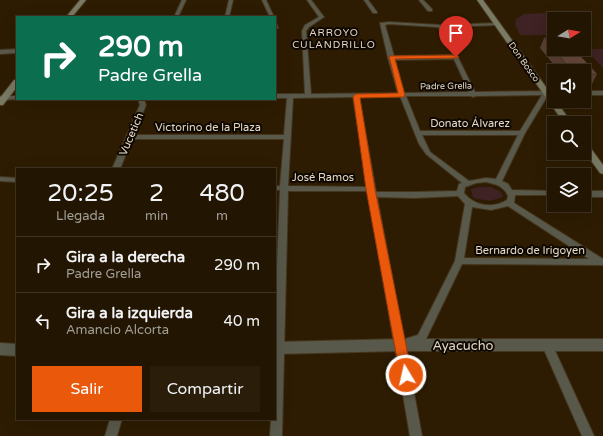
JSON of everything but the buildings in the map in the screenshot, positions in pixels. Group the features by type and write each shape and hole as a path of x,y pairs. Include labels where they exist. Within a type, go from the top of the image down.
{"main road":[{"path":"70,16 83,0"},
{"name":"Don Bosco","path":"480,0 547,89"},
{"path":"2,100 16,83"},
{"path":"591,154 603,170"}],"street":[{"path":"176,16 184,0"},
{"path":"227,16 231,0"},
{"path":"264,0 272,16"},
{"path":"308,96 304,31 307,26 322,17 309,0"},
{"path":"366,0 375,12"},
{"path":"421,0 430,10"},
{"path":"467,183 428,153 422,144 419,133 402,95 382,24 388,23 440,26 498,24"},
{"path":"440,26 473,95"},
{"path":"0,52 16,52"},
{"path":"391,58 456,57"},
{"name":"Padre Grella","path":"276,96 547,93"},
{"path":"591,93 603,93"},
{"path":"276,436 279,188 287,136 290,96"},
{"path":"356,96 371,192 401,345 416,436"},
{"path":"498,182 522,133 547,97"},
{"path":"2,100 16,98"},
{"name":"Vucetich","path":"116,168 144,105 142,100"},
{"name":"Donato Álvarez","path":"419,133 522,133"},
{"name":"Victorino de la Plaza","path":"130,137 287,136"},
{"path":"0,179 16,180"},
{"path":"480,180 498,182 511,192 512,198 506,205 495,207 480,206 469,203 460,193 462,186 467,183 480,180"},
{"name":"José Ramos","path":"279,188 414,195 460,193"},
{"path":"511,192 547,193"},
{"path":"591,194 603,194"},
{"path":"401,345 421,338 459,261 469,203"},
{"path":"509,203 602,263"},
{"name":"Bernardo de Irigoyen","path":"459,261 602,263"},
{"name":"Ayacucho","path":"277,348 401,345 603,345"},
{"path":"547,345 588,436"},
{"path":"0,350 16,350"},
{"path":"111,436 116,420"}],"shaded area":[{"path":"547,13 547,35 520,35 515,24 516,19 524,14"},
{"path":"591,49 603,49 603,68 591,55"},
{"path":"491,187 501,192 503,197 490,201 473,198 471,189"}],"district":[{"name":"ARROYO CULANDRILLO","path":"334,38"}],"route":[{"path":"406,375 371,189 356,96 402,95 391,58 456,57"}]}
